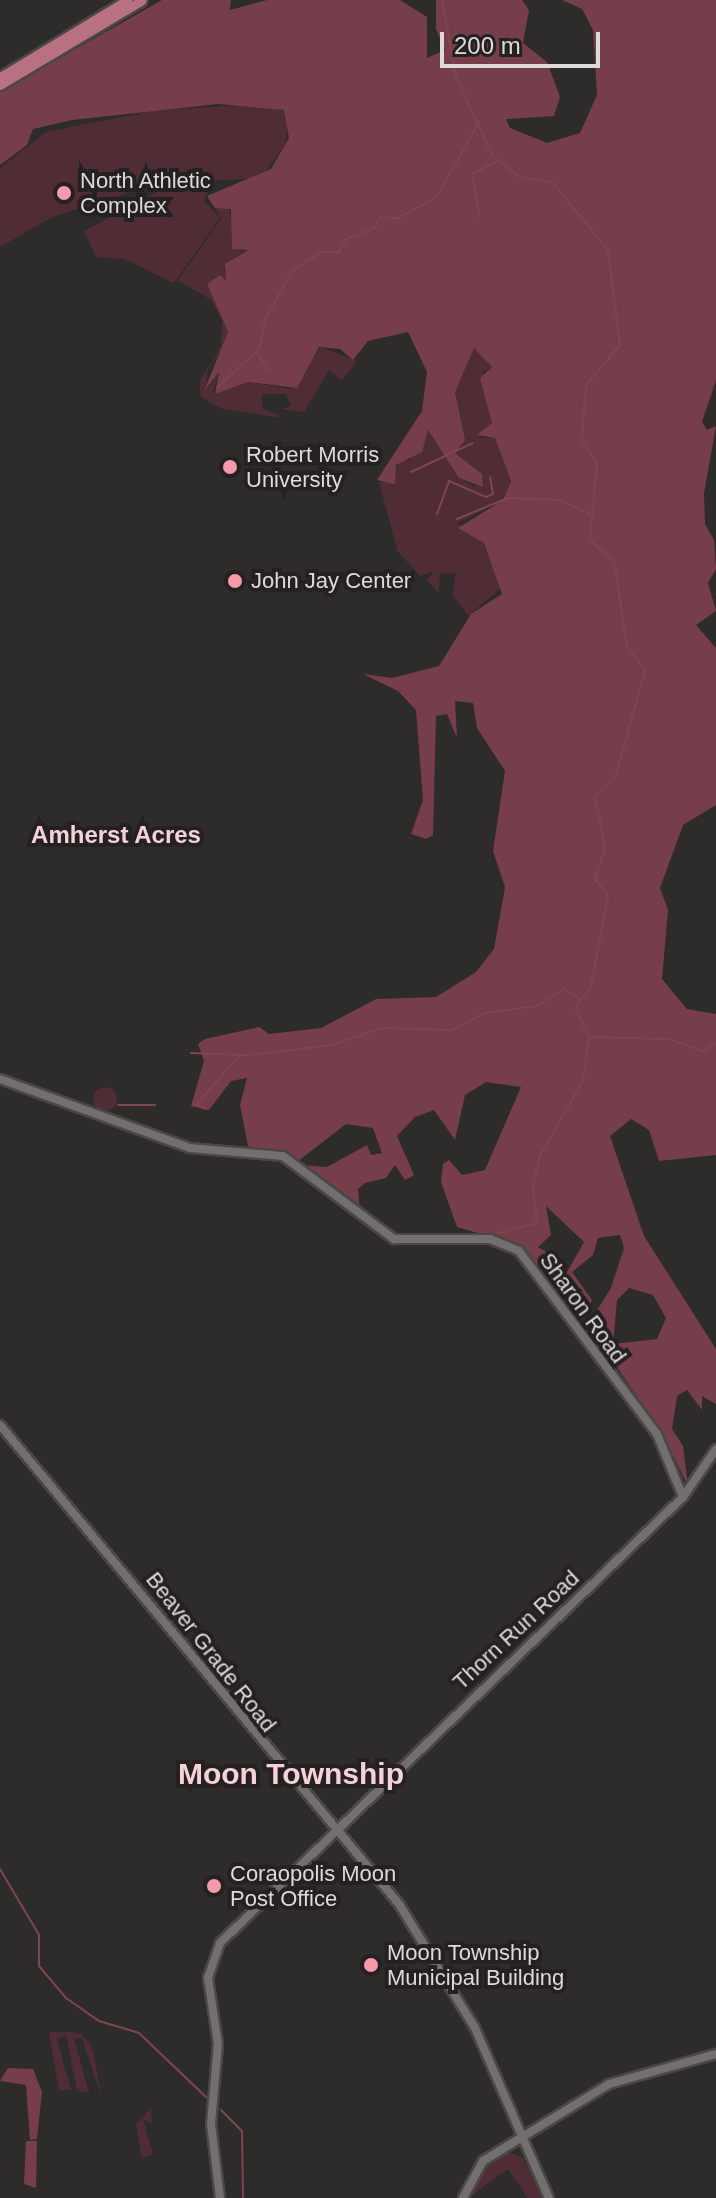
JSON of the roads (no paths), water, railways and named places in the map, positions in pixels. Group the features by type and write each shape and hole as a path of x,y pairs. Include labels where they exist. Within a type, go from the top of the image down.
{"main road":[{"path":"0,77 128,0"},
{"path":"0,85 142,0"}],"street":[{"name":"Sharon Road","path":"0,1079 190,1148 283,1156 394,1239 490,1239 519,1251 657,1434 683,1497"},
{"name":"Beaver Grade Road","path":"0,1425 334,1833 399,1904 460,2001 549,2198"},
{"name":"Thorn Run Road","path":"220,2198 210,1963 229,1932 683,1497 716,1449"},
{"path":"463,2198 478,2166 625,2076 716,2054"}],"waterway":[{"path":"442,0 456,77 492,155 519,177 552,182 608,250 620,345 586,385 582,441 597,463 590,540 614,561 627,646 645,670 616,775 595,796 605,847 595,879 608,895 591,987 575,1008 589,1037 583,1080 540,1156 533,1186 537,1223 498,1233"},
{"path":"218,387 259,349 266,317 292,271 321,252 339,252 346,239 375,228 380,217 398,218 436,198 480,120"},
{"path":"480,219 472,174 496,161"},
{"path":"257,353 270,371"},
{"path":"411,472 473,443"},
{"path":"437,514 449,481 486,497 493,494 490,477"},
{"path":"457,519 508,498 561,500 592,515"},
{"path":"206,1109 196,1105 239,1056 332,1045 381,1028 452,1030 484,1013 537,1006 564,989 580,999"},
{"path":"589,1037 668,1039 703,1051 716,1043"},
{"path":"191,1053 243,1055"},
{"path":"118,1105 155,1105"},
{"path":"0,1869 39,1935 39,1966 66,1998 99,2021 139,2033 206,2097"},
{"path":"221,2110 242,2131 243,2198"}],"place":[{"name":"North Athletic Complex","path":"64,193"},
{"name":"Robert Morris University","path":"230,467"},
{"name":"John Jay Center","path":"235,581"},
{"name":"Coraopolis Moon Post Office","path":"214,1886"},
{"name":"Moon Township Municipal Building","path":"371,1965"}],"district":[{"name":"Amherst Acres","path":"116,835"},
{"name":"Moon Township","path":"291,1774"}]}
